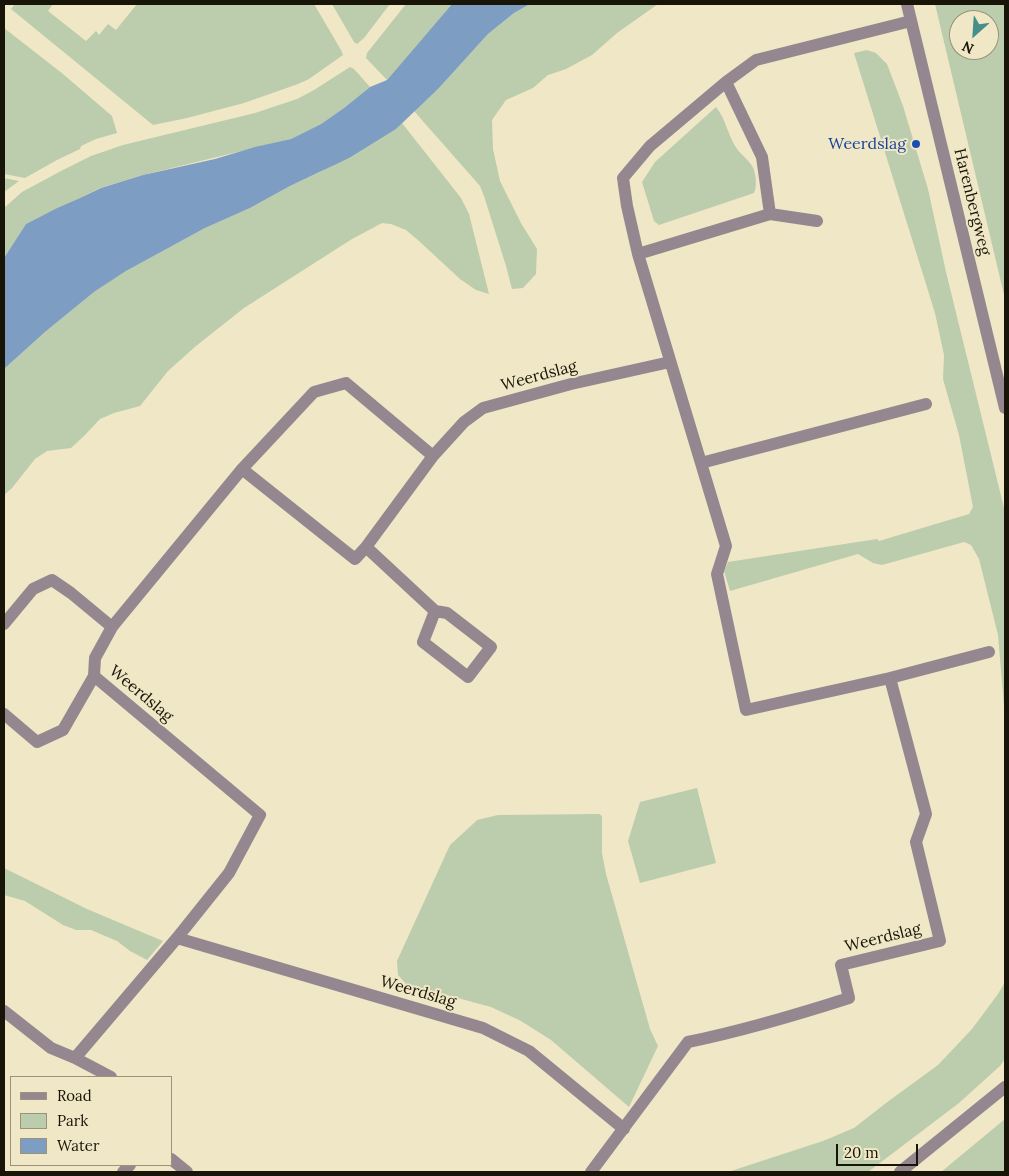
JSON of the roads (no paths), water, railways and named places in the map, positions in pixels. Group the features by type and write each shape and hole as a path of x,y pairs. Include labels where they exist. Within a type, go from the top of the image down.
{"street":[{"name":"Harenbergweg","path":"907,4 1005,408"},
{"path":"911,20 756,60 726,82 650,146 623,178 638,254 726,546 717,574 746,710 890,678 989,652"},
{"path":"726,82 762,157 770,214"},
{"path":"638,254 770,214 817,221"},
{"name":"Weerdslag","path":"366,547 433,456 464,422 483,408 570,384 670,362"},
{"name":"Weerdslag","path":"4,714 37,742 63,730 94,676 95,658 112,627 242,469 314,392 346,383 433,456"},
{"path":"702,464 926,404"},
{"path":"242,469 354,558 366,547 435,611 447,613 491,647 468,677 423,642 435,611"},
{"path":"4,624 33,589 52,580 71,592 112,627"},
{"name":"Weerdslag","path":"75,1058 177,938 229,873 260,815 94,676"},
{"name":"Weerdslag","path":"591,1172 688,1042 751,1028 849,998 841,965 940,941 916,842 926,814 890,678"},
{"name":"Weerdslag","path":"177,938 483,1028 529,1051 624,1129"},
{"path":"4,1011 51,1048 75,1058 108,1076"},
{"path":"900,1172 1005,1088"},
{"path":"172,1160 187,1172"}],"water":[{"path":"452,4 530,4 514,13 488,34 439,88 396,129 349,158 290,186 250,208 205,228 126,271 94,292 4,369 4,258 26,224 101,188 143,175 291,139 321,124 370,87 387,80"}],"place":[{"name":"Weerdslag","path":"916,144"}]}
